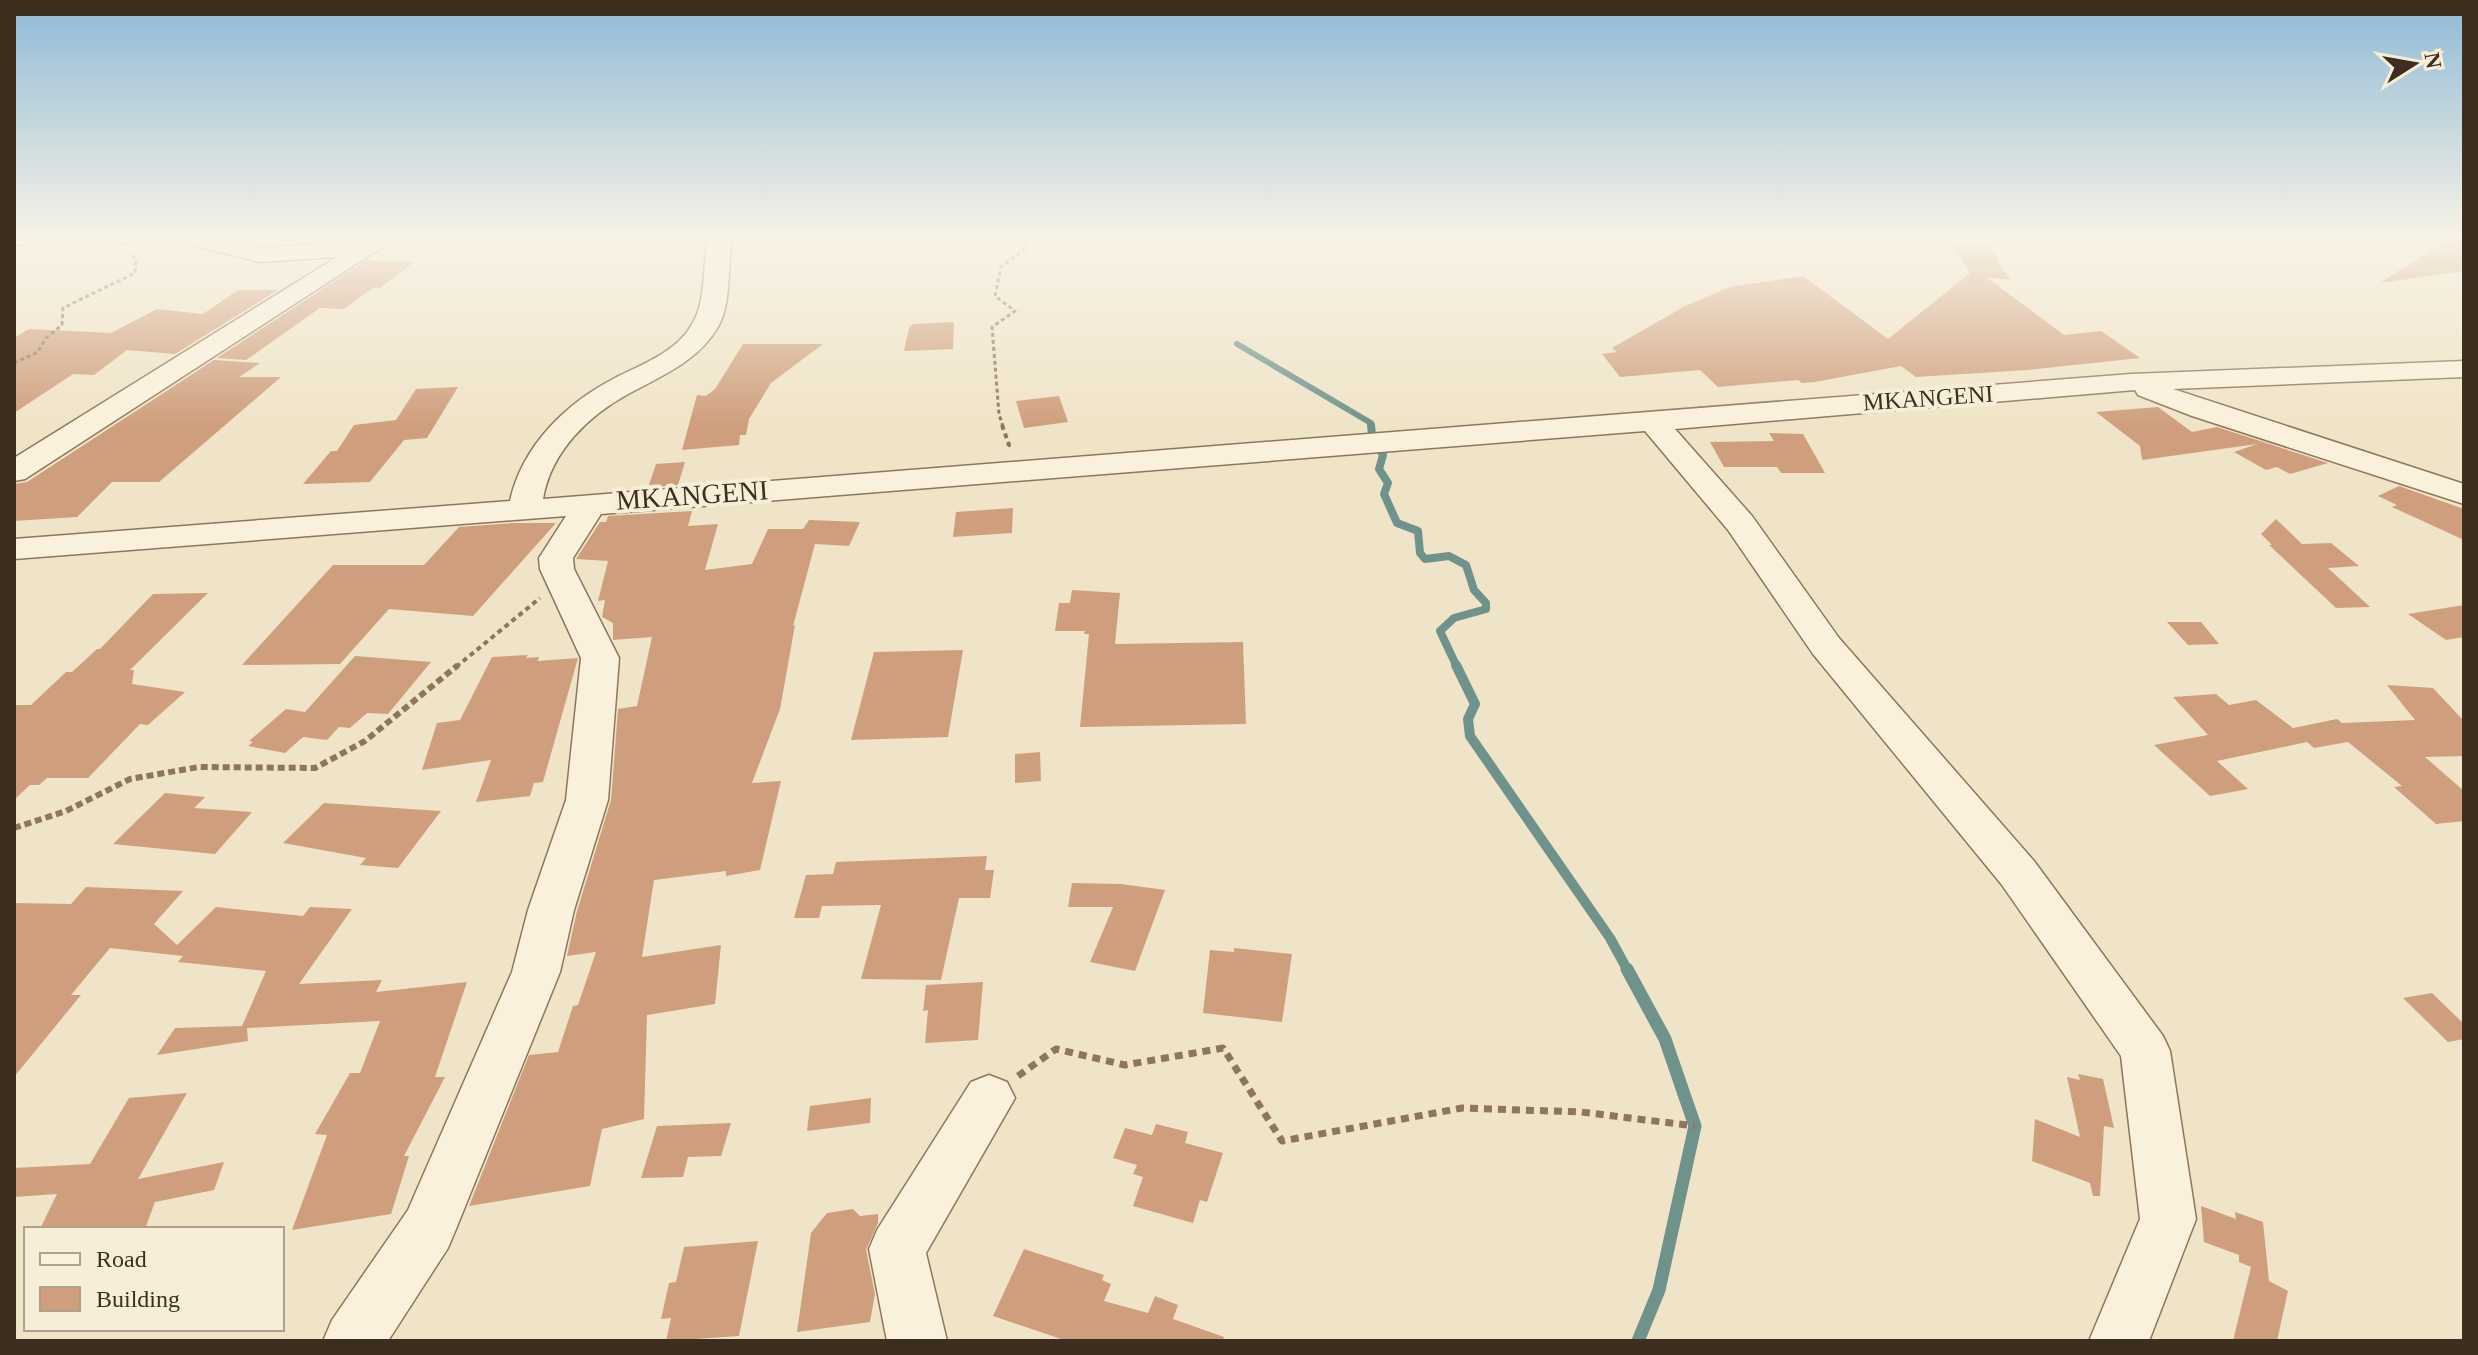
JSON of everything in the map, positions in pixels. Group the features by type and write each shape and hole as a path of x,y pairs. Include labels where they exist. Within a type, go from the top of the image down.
{"street":[{"path":"14,472 287,299"},
{"path":"525,508 534,473 555,440 586,409 680,353 704,327 715,299"},
{"name":"MKANGENI","path":"14,549 2131,382 2464,369"},
{"path":"2131,382 2202,410 2464,494"},
{"path":"1653,422 1740,523 1826,646 2018,873 2145,1051 2168,1219 2119,1341"},
{"path":"353,1341 428,1229 536,972 551,910 587,800 600,658 565,580 557,569 556,558 591,503"},
{"path":"917,1341 897,1249 989,1098"}],"path":[{"path":"14,363 38,352 46,338 62,325 63,308 81,299"},
{"path":"992,473 1009,445 999,414 992,327 1015,311 999,299"},
{"path":"14,828 66,811 130,779 199,767 315,768 365,741 519,613 565,580"},
{"path":"989,1098 1056,1049 1125,1065 1223,1048 1282,1141 1462,1108 1581,1112 1695,1126"}],"building":[{"path":"225,299 263,299 175,354 127,350 94,375 73,374 14,413 14,338 29,329 111,333 157,309 203,314"},
{"path":"307,299 357,299 344,309 320,308 246,360 217,358"},
{"path":"1701,299 1834,299 1888,339 1937,299 2016,299 2064,335 2101,331 2140,358 2028,370 1916,377 1901,366 1815,382 1802,383 1798,380 1718,387 1700,370 1620,377 1602,354 1617,352 1612,348"},
{"path":"954,322 953,349 904,351 909,328 913,324"},
{"path":"743,344 823,344 771,383 749,419 746,435 740,435 739,445 682,450 697,395 706,396 715,389"},
{"path":"214,360 260,363 239,377 281,377 159,482 112,482 77,517 14,521 14,484 27,482"},
{"path":"458,387 427,438 404,440 370,482 303,484 331,451 337,451 354,425 396,420 416,389"},
{"path":"1059,396 1068,422 1024,428 1016,401"},
{"path":"2158,407 2192,432 2217,427 2328,463 2290,474 2277,467 2266,470 2234,452 2257,444 2142,460 2140,446 2096,412"},
{"path":"1769,433 1803,434 1825,473 1781,473 1777,467 1724,467 1710,442 1774,441"},
{"path":"685,462 678,485 648,488 656,464"},
{"path":"2399,486 2464,509 2464,540 2392,507 2397,505 2378,496"},
{"path":"1013,508 1012,533 953,537 956,512"},
{"path":"692,511 688,526 718,524 705,570 752,564 768,529 803,529 809,520 860,522 849,546 815,544 793,626 780,709 752,783 781,781 760,870 726,876 726,871 654,880 642,957 721,945 715,1004 647,1015 644,1119 602,1129 590,1186 469,1206 529,1055 558,1052 596,952 567,956 577,911 611,800 618,709 637,706 652,637 613,640 613,623 602,617 605,600 598,601 608,561 576,559 600,522 606,522 608,516"},
{"path":"2276,519 2302,544 2331,543 2359,566 2328,568 2370,607 2336,608 2261,534"},
{"path":"556,523 473,616 389,609 340,664 242,665 333,565 424,565 459,527"},
{"path":"1072,590 1120,593 1115,644 1243,642 1246,724 1080,727 1089,634 1084,634 1085,631 1055,631 1059,603 1070,603"},
{"path":"208,593 130,670 134,670 132,684 185,692 148,725 140,724 88,778 47,778 39,785 30,785 14,800 14,705 31,705 66,672 72,672 100,649 153,594"},
{"path":"2464,605 2464,637 2446,640 2408,614"},
{"path":"2167,622 2201,622 2219,644 2188,645"},
{"path":"963,650 948,737 851,740 874,652"},
{"path":"528,655 526,658 539,657 538,661 578,658 543,782 534,783 530,796 476,802 491,760 422,770 437,723 460,720 492,657"},
{"path":"355,656 431,662 388,714 367,713 350,728 339,727 327,740 303,737 285,753 248,746 253,742 249,741 286,709 305,712"},
{"path":"2387,685 2433,688 2464,721 2464,756 2425,757 2464,791 2464,821 2436,824 2394,787 2402,786 2348,742 2314,748 2307,742 2217,761 2248,789 2210,796 2154,745 2208,735 2173,697 2216,694 2229,705 2256,700 2293,728 2337,719 2342,723 2415,720"},
{"path":"1040,752 1041,781 1015,783 1015,754"},
{"path":"165,793 205,797 194,808 252,812 215,854 113,844"},
{"path":"324,803 441,811 398,868 360,865 366,858 283,843"},
{"path":"987,856 985,870 994,870 990,898 959,898 941,980 861,979 881,905 822,906 819,918 794,918 806,875 833,874 836,862"},
{"path":"1072,883 1121,884 1165,890 1135,971 1090,962 1113,907 1068,907"},
{"path":"86,887 183,891 154,924 177,945 216,907 303,916 310,907 352,909 299,984 382,980 376,992 467,982 435,1077 445,1077 404,1156 409,1156 391,1214 292,1230 327,1135 315,1134 350,1073 360,1073 380,1021 247,1028 248,1041 157,1055 175,1028 242,1026 266,971 178,962 183,956 110,948 71,995 81,995 14,1077 14,903 71,904"},
{"path":"1234,948 1292,954 1282,1022 1203,1013 1210,950 1234,952"},
{"path":"983,982 978,1040 925,1043 928,1010 923,1011 926,985"},
{"path":"2432,993 2464,1024 2464,1039 2448,1042 2403,998"},
{"path":"2078,1074 2103,1079 2114,1128 2104,1126 2100,1196 2093,1196 2090,1183 2032,1161 2035,1119 2080,1137 2067,1077 2080,1080"},
{"path":"187,1093 138,1179 224,1162 214,1190 155,1202 146,1227 41,1227 57,1194 14,1197 14,1168 90,1164 129,1098"},
{"path":"871,1098 870,1123 807,1131 810,1106"},
{"path":"731,1123 721,1156 688,1157 683,1177 641,1178 657,1126"},
{"path":"1156,1124 1188,1132 1185,1143 1223,1153 1207,1202 1200,1200 1193,1223 1133,1206 1143,1177 1133,1174 1137,1165 1113,1158 1125,1128 1152,1135"},
{"path":"2201,1206 2236,1219 2235,1212 2263,1222 2269,1281 2288,1291 2277,1341 2233,1341 2251,1267 2239,1262 2239,1255 2204,1242"},
{"path":"853,1209 860,1216 878,1214 878,1223 866,1250 875,1294 870,1322 797,1332 811,1233 827,1213"},
{"path":"758,1241 739,1336 666,1341 671,1318 661,1319 669,1283 676,1282 684,1247"},
{"path":"1024,1249 1104,1275 1102,1280 1111,1284 1104,1301 1148,1313 1155,1296 1178,1305 1173,1319 1224,1337 1223,1341 1067,1341 993,1316"}],"waterway":[{"path":"1237,344 1371,425"},
{"path":"1371,425 1372,435 1383,455 1379,469 1388,483 1384,494 1397,523 1418,531 1420,553 1425,559 1449,556 1466,565 1474,590 1486,603 1486,609 1454,618 1440,631 1457,667"},
{"path":"1456,665 1475,704 1468,719 1470,736 1610,938 1628,971"},
{"path":"1627,969 1665,1039 1695,1126 1659,1290 1638,1341"}]}
